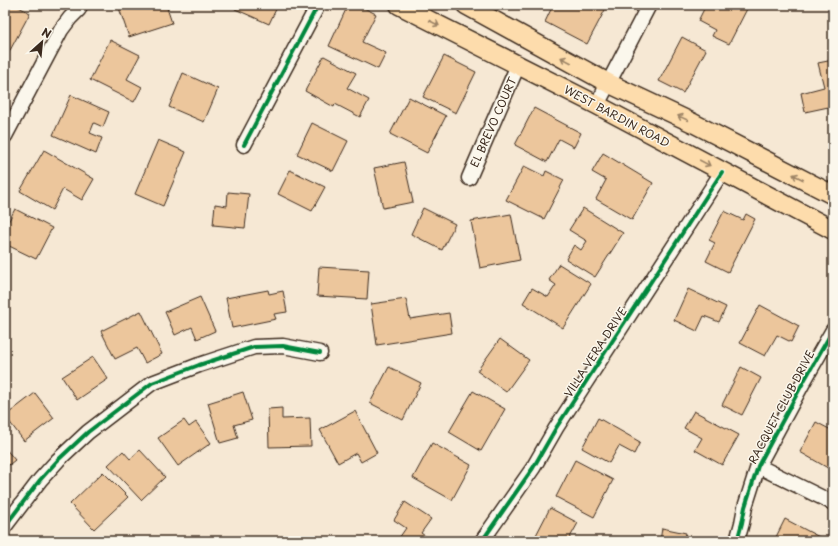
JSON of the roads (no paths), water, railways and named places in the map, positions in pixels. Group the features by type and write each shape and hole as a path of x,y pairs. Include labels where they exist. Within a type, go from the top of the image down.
{"main road":[{"name":"WEST BARDIN ROAD","path":"399,5 597,105 833,230"},
{"path":"466,5 608,83 693,123 833,195"}],"street":[{"path":"244,145 318,5"},
{"path":"597,105 649,5"},
{"path":"5,136 61,30 79,9"},
{"name":"EL BREVO COURT","path":"469,178 518,65"},
{"name":"VILLA VERA DRIVE","path":"482,541 533,468 556,428 722,172"},
{"name":"RACQUET CLUB DRIVE","path":"737,541 745,507 758,466 833,330"},
{"path":"5,526 40,480 58,460 88,432 152,383 254,347 282,346 320,353"},
{"path":"758,466 833,503"}]}
